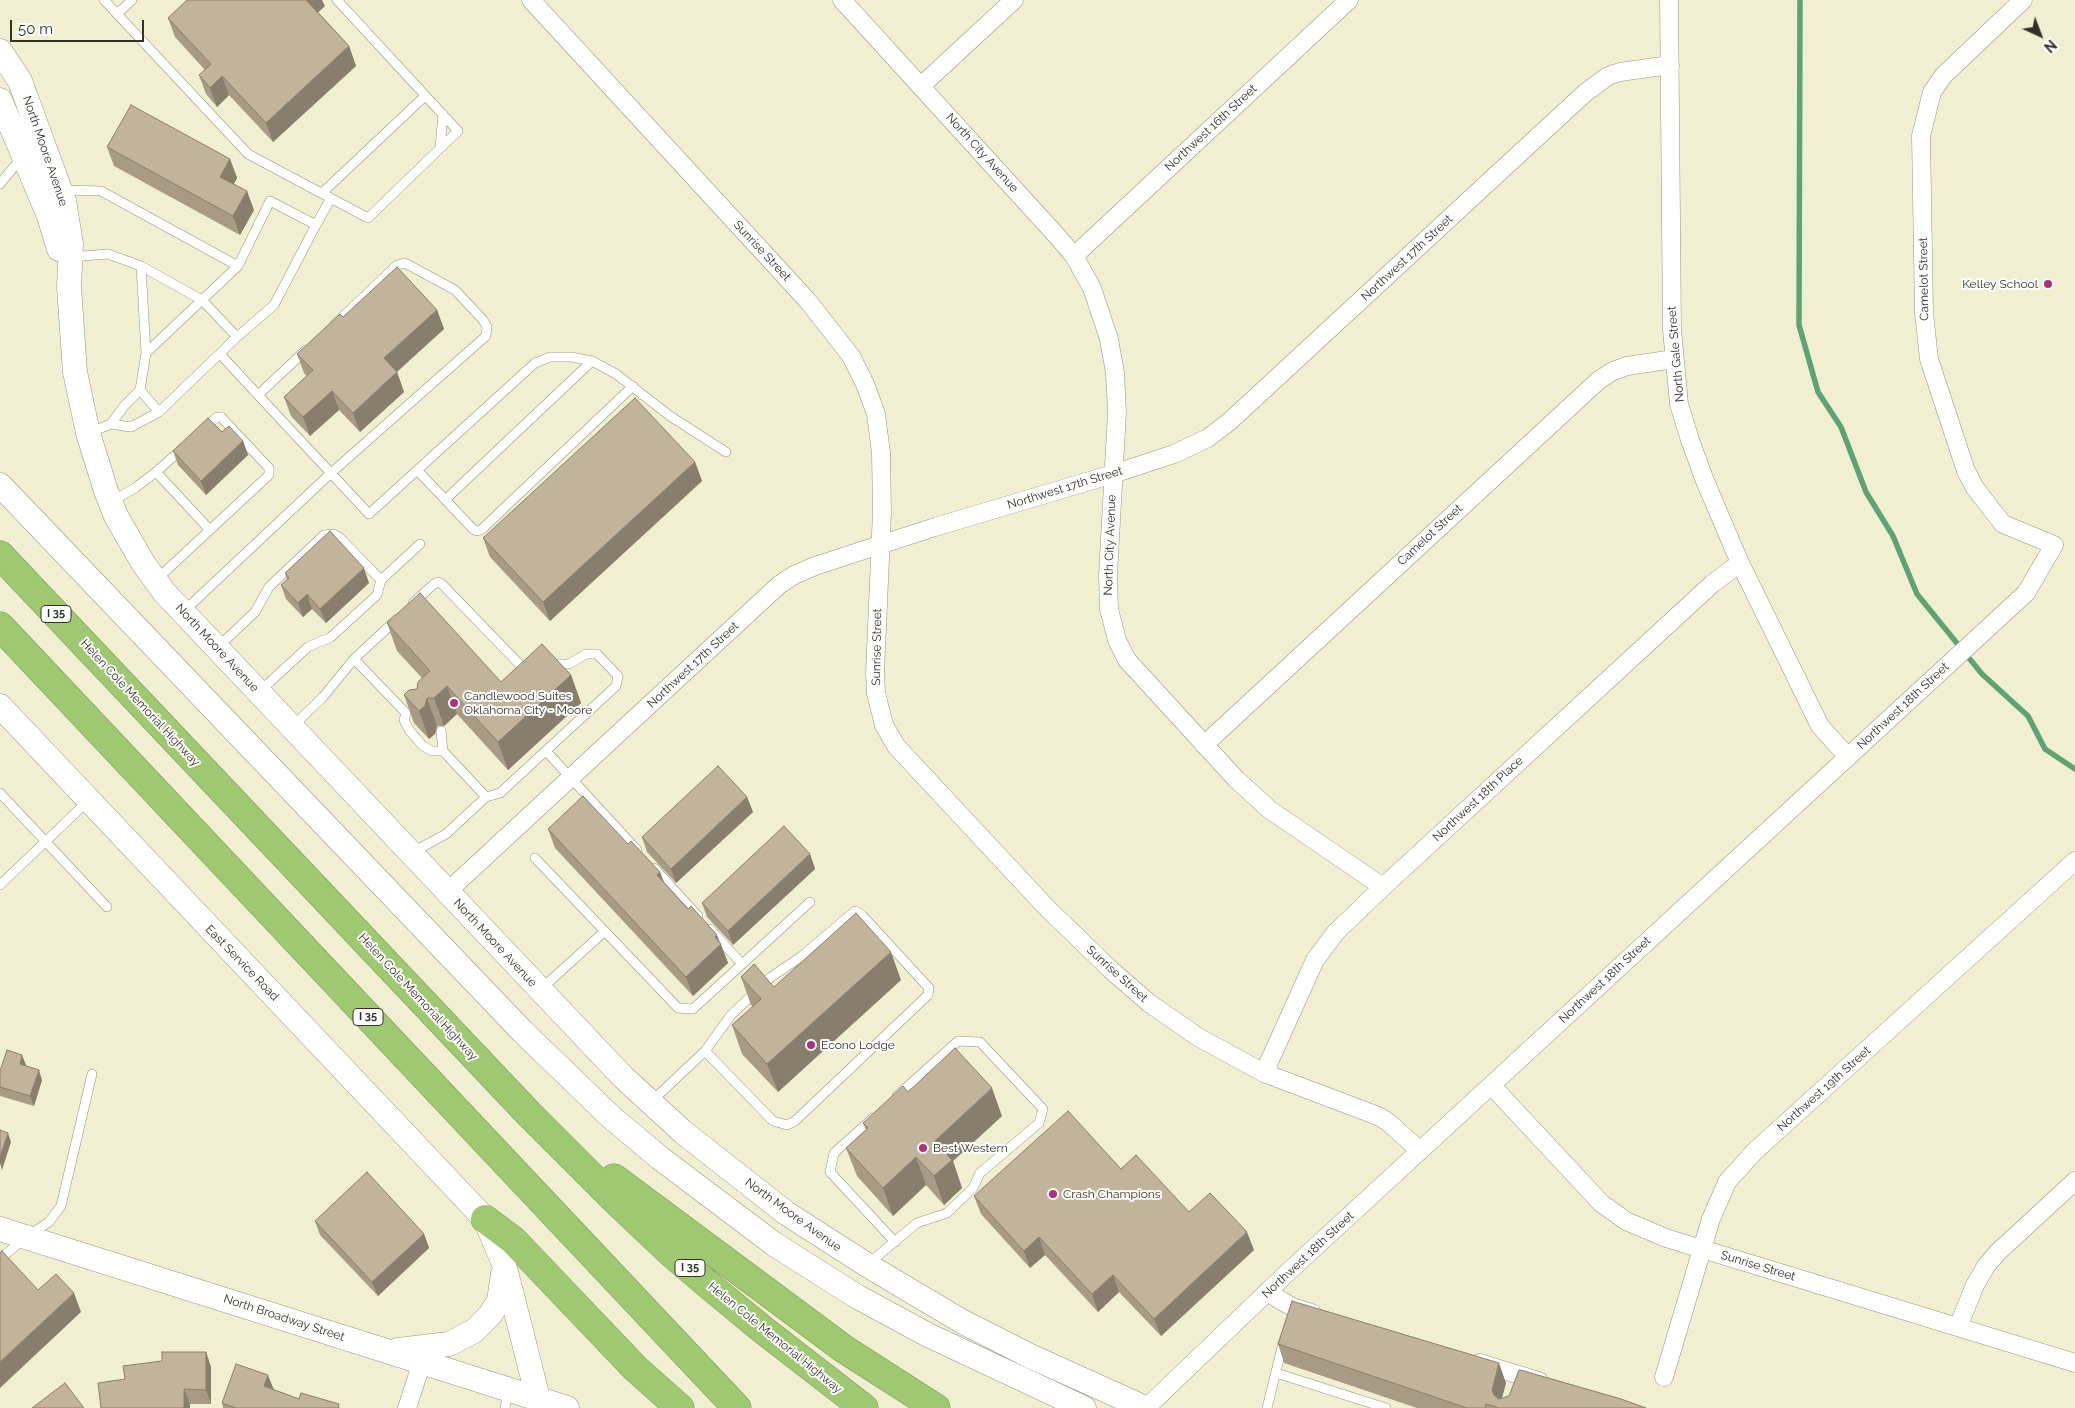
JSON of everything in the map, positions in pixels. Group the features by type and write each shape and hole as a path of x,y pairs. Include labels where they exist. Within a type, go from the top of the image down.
{"highway":[{"name":"Helen Cole Memorial Highway","path":"0,555 529,1114 616,1201 671,1253 762,1329 864,1408"},
{"name":"I 35","path":"0,626 737,1408"},
{"path":"529,1114 836,1344 936,1408"},
{"path":"485,1219 513,1240 635,1368 680,1408"}],"main road":[{"name":"North Moore Avenue","path":"0,51 20,81 64,201 69,235 69,287 75,372 88,433 110,502 130,542 156,580 182,612 623,1077 683,1132 786,1212 867,1265 963,1322 1030,1356 1146,1408"},
{"name":"North Moore Avenue","path":"0,100 24,154 54,232 69,287"},
{"path":"0,484 523,1032 610,1117 660,1158 774,1244 856,1296 954,1348 1084,1408"},
{"name":"East Service Road","path":"0,706 485,1219"},
{"path":"485,1219 504,1264 538,1398"},
{"name":"North Broadway Street","path":"0,1229 390,1351 422,1362 507,1398 538,1398 567,1408"},
{"path":"390,1351 442,1346 464,1338 474,1331 490,1315 499,1301 504,1264"}],"street":[{"name":"Sunrise Street","path":"531,0 807,300 851,356 865,384 876,414 882,453 876,622 876,693 884,725 896,746 1046,907 1111,970 1149,1003 1198,1037 1264,1073 1378,1116 1388,1122 1420,1151"},
{"name":"North City Avenue","path":"842,0 1074,256 1092,288 1109,339 1115,373 1117,412 1108,576 1109,609 1117,640 1132,666 1236,779 1270,810 1382,887"},
{"path":"921,86 1014,0"},
{"name":"Northwest 16th Street","path":"1074,256 1349,0"},
{"name":"North Gale Street","path":"1669,0 1672,330 1679,404 1705,481 1740,563 1820,726 1848,757"},
{"name":"Camelot Street","path":"2023,0 1943,76 1932,92 1927,107 1921,136 1925,334 1929,359 1940,395 1966,471 1975,488 2003,524 2054,545"},
{"name":"Northwest 17th Street","path":"447,892 779,585 794,575 815,566 935,527 1113,474 1195,445 1230,421 1598,82 1620,72 1670,65"},
{"name":"Camelot Street","path":"1204,745 1599,380 1613,371 1627,366 1674,359"},
{"name":"Northwest 18th Street","path":"1146,1408 1267,1292 2026,593 2054,545"},
{"name":"Northwest 18th Place","path":"1264,1073 1315,960 1336,932 1382,887 1712,584 1740,563"},
{"name":"Northwest 19th Street","path":"1664,1377 1711,1219 1727,1182 1754,1152 2069,867"},
{"name":"Sunrise Street","path":"1492,1086 1612,1213 1626,1221 1666,1238 2075,1363"},
{"path":"1958,1327 1975,1285 1986,1266 2075,1181"},
{"path":"1267,1292 1291,1312 1330,1318"},
{"path":"1463,1358 1517,1383 1558,1386"},
{"path":"408,1408 422,1362"}],"lane":[{"path":"104,0 248,154 368,218 458,131 337,0"},
{"path":"117,14 132,0"},
{"path":"322,193 425,96"},
{"path":"440,148 443,114"},
{"path":"0,184 24,154"},
{"path":"60,190 101,191 238,266"},
{"path":"88,433 111,424 131,427 159,412 237,337 274,305 331,198"},
{"path":"146,353 238,266 270,201 316,225"},
{"path":"70,257 108,254 141,266 202,300 237,337"},
{"path":"182,612 331,474 486,336 487,327 483,320 455,290 405,263 397,265 328,330"},
{"path":"111,424 124,406 140,390 146,353 141,266"},
{"path":"258,395 314,343"},
{"path":"220,354 369,514 535,363 550,357 572,357 592,361 616,374 670,416 726,452"},
{"path":"446,499 592,361"},
{"path":"418,471 477,531 482,529 633,386"},
{"path":"140,390 159,412"},
{"path":"110,502 135,488 156,472 217,416 221,417 270,472 156,580"},
{"path":"156,472 210,530"},
{"path":"216,648 255,612 269,587 324,536 332,534 340,537 381,580"},
{"path":"258,692 308,647 331,637 377,595 381,580 420,544"},
{"path":"291,727 323,697 354,659 438,582 524,670 532,670 538,665 569,664 586,654 597,654 618,676 616,686 500,793 486,797 446,834 411,854"},
{"path":"354,659 410,711 404,720 409,730 423,746 432,751 443,751"},
{"path":"440,731 443,751 486,797"},
{"path":"546,751 742,964"},
{"path":"0,793 107,907"},
{"path":"0,885 88,801"},
{"path":"535,858 678,1008 693,1008 810,902"},
{"path":"650,1102 705,1051 731,1015 764,984 802,956 855,911 862,915 929,988 928,995 795,1121 788,1125 773,1121 705,1051"},
{"path":"540,990 605,932"},
{"path":"867,1265 917,1223 947,1213 973,1188 980,1173 1039,1123 1043,1109 980,1042 958,1041 892,1100"},
{"path":"0,1259 26,1237 49,1222 60,1206 92,1074"},
{"path":"878,1114 834,1153 830,1172 895,1242"},
{"path":"1267,1408 1285,1335"},
{"path":"1276,1373 1386,1408"}],"building":[{"path":"187,0 306,0 349,46 266,123 222,76 210,88 199,75 211,64 168,18"},
{"path":"131,105 230,159 220,177 247,191 233,216 107,147"},
{"path":"397,267 437,310 384,358 397,372 353,413 332,391 303,417 284,397 313,370 297,354 340,314 343,317"},
{"path":"635,398 695,462 543,602 483,538"},
{"path":"208,418 222,432 229,426 243,441 201,481 173,451"},
{"path":"330,531 364,568 320,609 307,594 298,603 281,585 289,578 285,573"},
{"path":"420,593 501,682 542,644 571,675 498,742 447,686 434,698 427,698 425,706 419,711 404,695 409,690 417,689 418,682 430,671 387,623"},
{"path":"718,766 747,797 671,869 642,837"},
{"path":"583,796 628,844 631,841 660,872 657,875 688,909 691,906 717,935 715,937 721,944 686,977 548,829"},
{"path":"784,826 810,854 728,931 702,903"},
{"path":"856,913 891,952 767,1064 732,1025 761,999 741,977 754,964 774,987"},
{"path":"955,1048 992,1088 935,1141 952,1160 934,1176 916,1157 883,1188 846,1148 868,1128 863,1123 903,1086 908,1092"},
{"path":"7,1050 22,1055 20,1064 39,1070 30,1096 0,1087 0,1071"},
{"path":"1068,1111 1121,1169 1136,1155 1189,1212 1210,1193 1247,1232 1154,1319 1113,1275 1092,1294 1039,1237 1024,1251 974,1196"},
{"path":"0,1130 8,1133 0,1157"},
{"path":"367,1172 424,1234 372,1282 315,1221"},
{"path":"2,1251 38,1290 56,1274 74,1293 0,1362 0,1253"},
{"path":"1292,1301 1499,1363 1492,1390 1499,1399 1509,1396 1519,1370 1646,1408 1499,1408 1486,1404 1485,1408 1467,1408 1278,1344"},
{"path":"162,1352 206,1352 206,1390 184,1389 184,1408 101,1408 98,1383 125,1379 123,1366 162,1361"},
{"path":"236,1364 268,1375 264,1386 299,1399 301,1393 339,1404 338,1408 236,1408 222,1403"},
{"path":"65,1383 84,1408 32,1408"}],"waterway":[{"path":"1800,0 1799,325 1818,392 1841,427 1866,492 1893,536 1917,594 1982,674 2028,716 2045,749 2075,769"}],"place":[{"name":"Kelley School","path":"2048,284"},
{"name":"Candlewood Suites Oklahoma City - Moore","path":"454,703"},
{"name":"Econo Lodge","path":"811,1045"},
{"name":"Best Western","path":"923,1148"},
{"name":"Crash Champions","path":"1053,1194"}]}
